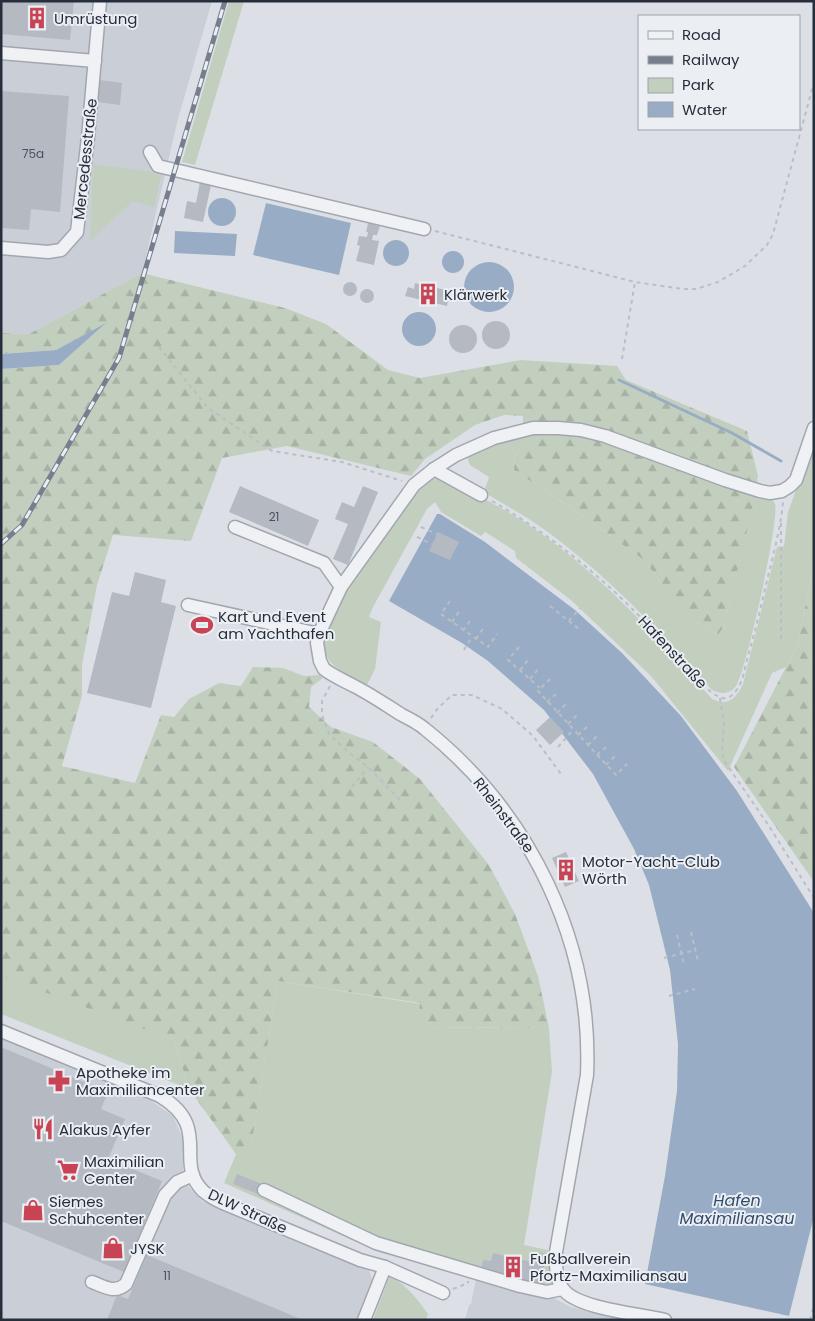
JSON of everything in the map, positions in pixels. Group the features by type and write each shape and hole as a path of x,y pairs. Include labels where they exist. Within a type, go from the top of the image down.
{"lane":[{"name":"Mercedesstraße","path":"1,248 48,252 61,250 77,232 100,1"},
{"path":"1,53 95,61"},
{"path":"150,152 158,166 424,229"},
{"name":"Rheinstraße","path":"562,1289 555,1267 556,1252 587,1075 586,1020 581,982 560,909 522,835 490,793 460,760 424,727 324,669 320,661 319,634 341,587 414,485 456,455 494,438 533,428 581,430 604,436 760,491 770,493 782,491"},
{"path":"782,491 796,480 814,428"},
{"path":"434,469 481,495"},
{"path":"235,527 324,562 341,587"},
{"path":"188,605 319,634"},
{"name":"DLW Straße","path":"1,1030 160,1096 170,1102 181,1111 188,1124 193,1175 203,1191 223,1203 360,1260 385,1267 443,1293"},
{"path":"92,1282 112,1290 121,1289 126,1284 165,1195 177,1182 193,1175"},
{"path":"264,1190 365,1238 520,1286 547,1292 562,1289 579,1301 630,1316 665,1320"},
{"path":"364,1320 385,1267"}],"path":[{"path":"424,229 444,232 635,282 696,290 708,286 745,266 767,245 777,224 814,82"},
{"path":"622,359 635,282"},
{"path":"159,347 208,408 272,451 342,462 414,485"},
{"name":"Hafenstraße","path":"481,495 519,517 578,559 657,634 703,686 720,698 727,698 734,693 742,681 755,634 781,517 782,491"},
{"path":"781,517 781,639"},
{"path":"422,527 437,534"},
{"path":"417,537 432,544"},
{"path":"450,601 441,614 472,637 488,647 497,634"},
{"path":"550,606 579,628"},
{"path":"569,621 580,608"},
{"path":"452,622 460,610"},
{"path":"464,631 472,618"},
{"path":"476,639 484,627"},
{"path":"464,650 472,637"},
{"path":"519,647 508,660 540,688"},
{"path":"520,670 529,658"},
{"path":"530,679 540,667"},
{"path":"335,677 322,701 322,715 329,734 368,767 401,801"},
{"path":"550,680 538,691 547,702 616,775 627,764"},
{"path":"547,702 558,692"},
{"path":"424,727 438,708 452,695 472,695 502,709 533,736 561,774"},
{"path":"720,698 724,724 722,753 724,762 769,826 814,898"},
{"path":"558,713 568,702"},
{"path":"568,724 578,714"},
{"path":"578,735 589,725"},
{"path":"558,746 573,730"},
{"path":"588,745 598,735"},
{"path":"597,755 608,745"},
{"path":"606,765 616,754"},
{"path":"352,787 368,767"},
{"path":"691,932 698,961"},
{"path":"677,935 684,965"},
{"path":"664,958 696,950"},
{"path":"669,996 695,989"},
{"path":"443,1293 468,1283 471,1272"},
{"path":"810,1320 814,1305"}],"shaded area":[{"path":"1,1 212,1 178,119 142,273 29,334 1,333"},
{"path":"1,1036 147,1098 173,1116 183,1139 183,1172 189,1187 202,1201 369,1270 374,1286 360,1320 1,1320"},
{"path":"476,1278 548,1295 571,1307 620,1320 465,1320 469,1305 471,1304"}],"green space":[{"path":"229,1 244,1 195,165 182,162"},
{"path":"93,164 147,171 161,176 154,207 133,201 90,241"},
{"path":"142,273 285,308 326,324 388,370 420,378 521,360 617,366 626,380 747,431 758,476 753,506 724,626 718,635 696,622 665,588 644,560 514,470 515,456 523,443 523,416 504,415 475,425 425,459 411,476 287,446 222,458 191,541 113,535 97,585 82,665 82,696 62,766 135,783 161,715 174,717 189,699 219,683 241,686 253,667 283,668 304,676 319,675 323,678 311,687 309,707 331,727 373,742 420,779 489,865 515,914 538,976 549,1028 418,1027 420,1003 278,981 249,1159 236,1154 189,1089 174,1040 1,976 1,369 59,365 104,325 56,350 1,354 1,333 29,334"},
{"path":"523,434 523,443 515,456 514,470 644,560 665,588 696,622 718,635 724,626 755,495 766,497 774,502 775,515 761,595 741,675 736,686 731,691 725,693 712,690 653,626 590,566 538,525 484,492 489,477 470,465 466,454"},
{"path":"814,441 814,561 798,644 786,667 772,673 728,771 651,676 572,601 516,558 515,551 485,532 481,536 441,512 435,502 427,509 369,617 381,622 375,669 367,685 337,668 325,653 325,638 333,617 361,568 420,486 432,479 442,478 504,510 550,540 600,581 624,604 712,699 723,702 731,700 743,684 777,547 784,546 788,512"},
{"path":"814,561 814,882 734,767 798,644"},
{"path":"1,974 174,1040 189,1089 1,1014"},
{"path":"278,981 421,1004 418,1027 549,1028 552,1072 524,1245 548,1250 548,1263 553,1283 548,1295 379,1252 224,1183 236,1154 249,1158"},
{"path":"389,1277 401,1283 416,1298 428,1314 426,1320 373,1320"}],"water":[{"path":"222,198 232,202 236,212 232,222 222,226 212,222 208,212 212,202"},
{"path":"266,203 351,223 339,275 253,255"},
{"path":"175,231 237,234 235,256 174,253"},
{"path":"396,240 405,244 409,253 405,262 396,266 387,262 383,253 387,244"},
{"path":"453,251 461,254 464,262 461,270 453,273 445,270 442,262 445,254"},
{"path":"484,262 494,262 507,269 514,282 514,292 507,305 494,312 484,312 475,308 468,301 464,292 464,282 468,273 475,266"},
{"path":"419,312 431,317 436,329 431,341 419,346 407,341 402,329 407,317"},
{"path":"106,323 59,365 1,369 1,354 56,350"},
{"name":"Hafen Maximiliansau","path":"437,514 440,514 485,542 575,610 623,654 681,716 737,791 814,913 814,1216 789,1316 645,1284 665,1176 677,1091 678,1044 670,970 649,885 634,849 593,774 544,710 488,661 462,643 389,601"}],"building":[{"name":"Umrüstung","path":"1,1 74,1 70,40 1,34"},
{"path":"100,80 122,83 120,105 98,102"},
{"path":"1,91 69,96 60,212 31,209 29,230 1,228"},
{"path":"200,182 211,185 203,222 184,218 187,201 196,203"},
{"path":"368,223 380,226 377,235 373,235 372,240 379,241 374,265 356,261 360,246 357,245 359,236 367,237"},
{"path":"347,282 353,282 357,289 353,296 347,296 343,292 343,286"},
{"name":"Klärwerk","path":"415,283 450,291 447,306 405,296 408,287 414,289"},
{"path":"364,289 370,289 374,296 370,303 364,303 360,299 360,293"},
{"path":"496,321 506,325 510,335 506,345 496,349 486,345 482,335 486,325"},
{"path":"463,325 473,329 477,339 473,349 463,353 453,349 449,339 453,329"},
{"path":"240,486 319,520 308,546 229,512"},
{"path":"363,486 378,492 348,565 333,559 348,524 335,519 342,502 354,507"},
{"path":"438,532 459,542 450,560 429,551"},
{"path":"135,572 166,580 161,602 176,606 151,708 87,693 112,592 129,596"},
{"path":"550,717 564,732 550,745 536,730"},
{"name":"Motor-Yacht-Club Wörth","path":"566,852 579,881 565,887 552,858"},
{"name":"Maximilian Center","path":"1,1047 108,1092 101,1109 125,1119 108,1159 162,1181 124,1272 1,1221"},
{"path":"237,1174 262,1184 258,1194 233,1184"},
{"name":"Fußballverein Pfortz-Maximiliansau","path":"538,1252 547,1254 540,1285 481,1271 483,1260 491,1261 493,1253 536,1263"},
{"path":"147,1255 303,1320 107,1320 117,1295 128,1299"}],"waterway":[{"path":"619,380 732,433 781,461"}],"railway":[{"path":"1,544 22,525 119,358 225,1"}],"place":[{"name":"Umrüstung","path":"37,18"},
{"name":"Klärwerk","path":"428,294"},
{"name":"Kart und Event am Yachthafen","path":"202,625"},
{"name":"Motor-Yacht-Club Wörth","path":"566,870"},
{"name":"Apotheke im Maximiliancenter","path":"59,1081"},
{"name":"Alakus Ayfer","path":"43,1129"},
{"name":"Maximilian Center","path":"68,1170"},
{"name":"Siemes Schuhcenter","path":"33,1210"},
{"name":"JYSK","path":"113,1248"},
{"name":"Fußballverein Pfortz-Maximiliansau","path":"513,1267"}]}
